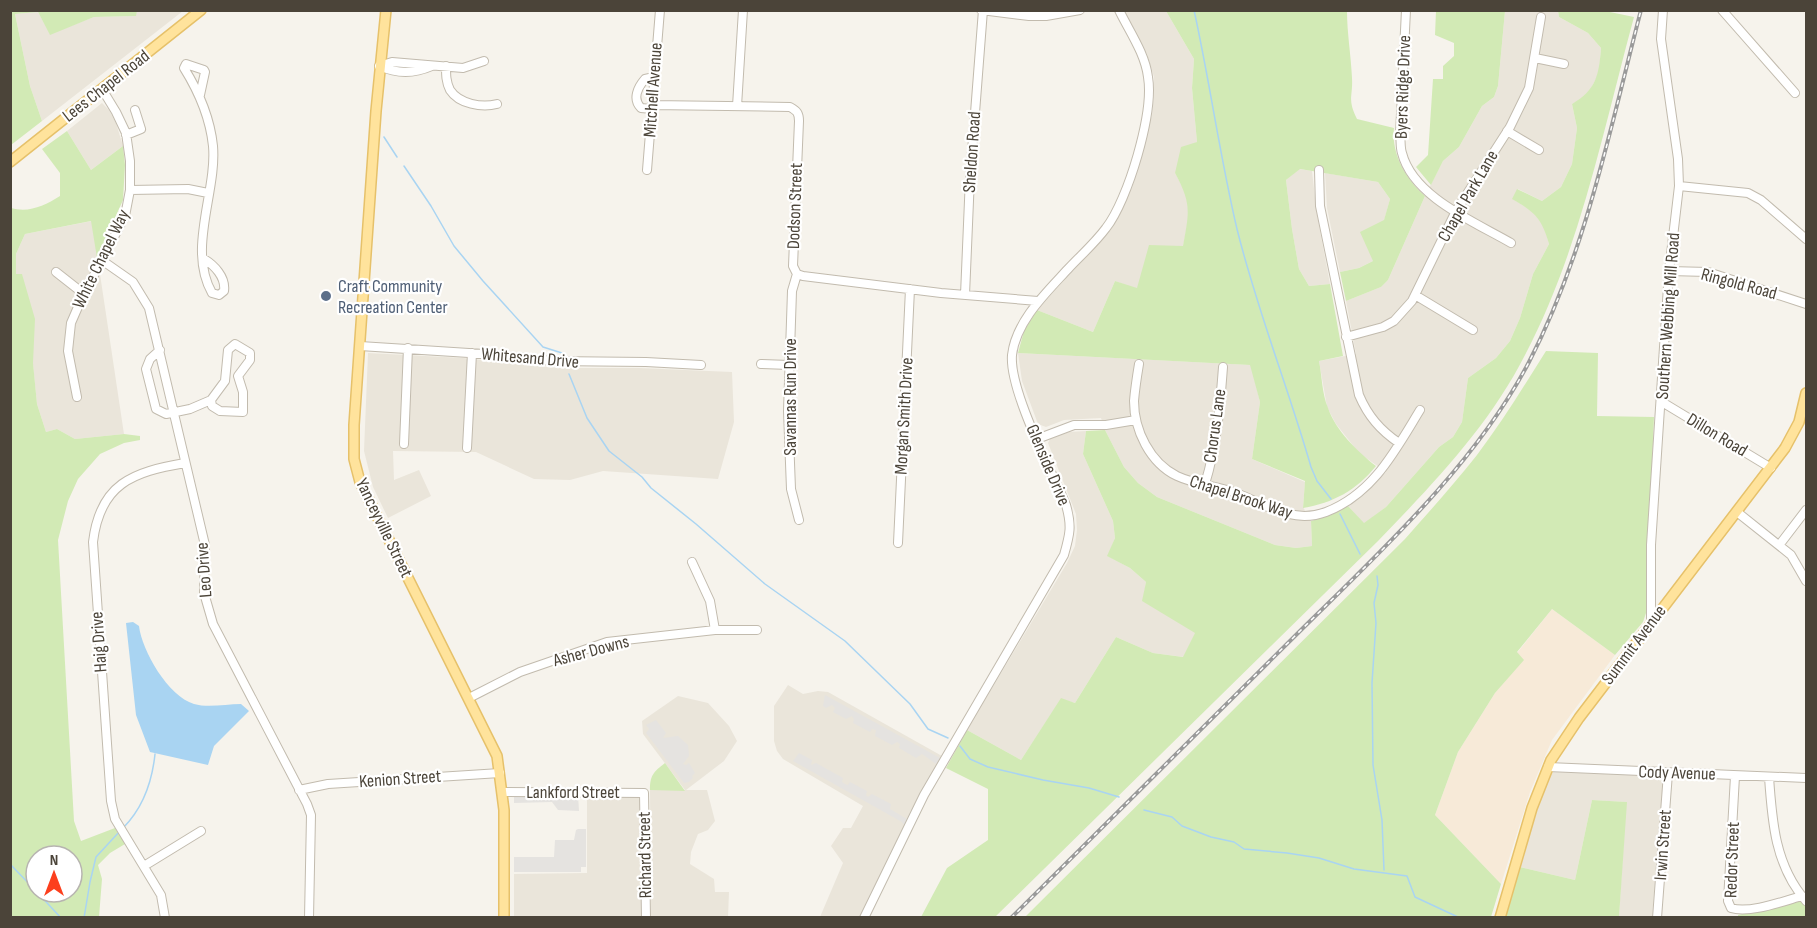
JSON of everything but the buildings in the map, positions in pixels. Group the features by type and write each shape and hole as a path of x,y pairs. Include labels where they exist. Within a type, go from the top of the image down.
{"main road":[{"name":"Lees Chapel Road","path":"10,162 201,10"},
{"name":"Yanceyville Street","path":"386,10 379,66 354,451 360,482 497,756 503,792 504,918"},
{"name":"Summit Avenue","path":"1500,918 1532,808 1548,767 1579,718 1771,468 1799,422 1806,393"}],"street":[{"name":"Mitchell Avenue","path":"647,170 660,10"},
{"path":"737,106 743,10"},
{"path":"983,11 1046,16 1080,10"},
{"name":"Glenside Drive","path":"864,918 924,795 1064,555 1071,531 1066,505 1020,396 1014,376 1012,357 1016,340 1038,301 1106,228 1121,203 1139,147 1147,114 1148,76 1141,54 1119,10"},
{"name":"Byers Ridge Drive","path":"1406,10 1400,134 1402,153 1411,173 1425,190 1511,243"},
{"name":"Southern Webbing Mill Road","path":"1651,622 1651,545 1670,272 1679,186 1678,159 1661,39 1663,10"},
{"path":"1722,10 1795,93"},
{"name":"Sheldon Road","path":"965,295 970,177 983,11"},
{"name":"Chapel Park Lane","path":"1346,337 1383,327 1394,321 1412,301 1456,211 1507,131 1529,88 1541,17"},
{"path":"1535,58 1564,64"},
{"path":"379,66 392,62 463,68 484,61"},
{"path":"407,63 407,72"},
{"path":"200,95 205,72 186,64 184,68 200,95 209,123 213,146 203,229 204,259"},
{"path":"379,66 391,71 416,73 433,66"},
{"path":"446,66 446,81 451,92 458,98 486,107 497,104"},
{"path":"652,107 641,108 637,104 637,94 645,79 654,77"},
{"name":"White Chapel Way","path":"77,397 68,340 71,323 125,216 130,190 130,161 126,135 102,89"},
{"name":"Dodson Street","path":"652,107 790,107 796,110 799,115 793,266 797,274 910,289 1038,301"},
{"path":"126,135 141,129 135,110"},
{"path":"1507,131 1539,150"},
{"path":"1318,171 1320,206 1355,380 1365,410 1379,428 1399,443"},
{"path":"1679,186 1748,193 1761,200 1806,239"},
{"path":"130,190 188,189 208,193"},
{"name":"Leo Drive","path":"103,261 125,276 139,290 152,316 205,545 204,593 213,624 311,815 309,918"},
{"path":"56,272 84,294"},
{"name":"Ringold Road","path":"1670,272 1708,272 1806,304"},
{"name":"Savannas Run Drive","path":"797,274 792,291 789,365 791,489 799,520"},
{"name":"Morgan Smith Drive","path":"898,543 910,289"},
{"path":"1415,295 1473,330"},
{"path":"160,350 150,359 146,369 156,409 166,414 190,409 211,400 225,381 228,350 235,344 250,353 250,360 238,376 243,392 243,412 220,411 212,406 211,400"},
{"name":"Whitesand Drive","path":"360,346 552,361 701,365"},
{"path":"404,444 408,348"},
{"path":"467,448 472,353"},
{"path":"762,364 789,365"},
{"name":"Chapel Brook Way","path":"1139,364 1134,401 1136,420 1149,450 1157,460 1178,477 1225,489 1290,515 1315,515 1343,504 1360,492 1378,476 1392,457 1420,410"},
{"name":"Chorus Lane","path":"1204,484 1212,461 1218,430 1223,368"},
{"path":"225,381 229,379 239,382"},
{"name":"Dillon Road","path":"1662,402 1771,468"},
{"path":"1037,440 1074,425 1106,425 1136,420"},
{"name":"Haig Drive","path":"165,918 161,895 115,819 111,801 93,542 96,523 102,507 115,489 133,476 154,468 185,463"},
{"path":"1780,544 1806,510"},
{"path":"1737,512 1780,544 1798,564 1806,580"},
{"path":"692,562 710,601 715,630"},
{"name":"Asher Downs","path":"469,698 520,672 607,642 715,630 757,630"},
{"name":"Cody Avenue","path":"1548,767 1806,778"},
{"name":"Kenion Street","path":"299,790 328,784 500,773"},
{"name":"Irwin Street","path":"1658,918 1668,773"},
{"name":"Redor Street","path":"1736,776 1728,901 1731,908 1739,911 1804,899"},
{"path":"1769,777 1776,842 1790,878 1804,899"},
{"name":"Lankford Street","path":"503,792 644,793"},
{"name":"Richard Street","path":"644,793 646,918"},
{"path":"144,866 201,831"}],"shaded area":[{"path":"137,11 183,11 42,121 30,86 15,14 38,12 50,34 94,17 135,16"},
{"path":"1124,11 1166,11 1194,59 1192,88 1197,142 1175,173 1186,193 1189,216 1183,247 1136,289 1115,281 1093,332 1037,310 1115,222 1132,188 1152,115 1154,77 1147,54"},
{"path":"1505,11 1558,11 1559,17 1588,33 1601,48 1599,73 1587,96 1572,104 1577,128 1572,164 1561,187 1542,201 1518,189 1513,199 1532,211 1544,226 1549,244 1533,274 1520,318 1510,341 1496,358 1468,378 1462,422 1453,437 1439,447 1386,507 1364,524 1348,506 1364,495 1386,472 1359,453 1336,424 1327,407 1319,361 1356,354 1346,301 1381,287 1388,280 1443,161 1459,147 1482,106 1494,97 1498,86"},
{"path":"102,103 116,123 123,146 91,170 67,131"},
{"path":"1299,169 1312,171 1317,215 1330,284 1309,286 1299,269 1286,180"},
{"path":"1325,173 1378,182 1390,199 1373,261 1359,268 1340,272 1327,208"},
{"path":"92,221 124,434 75,439 57,429 46,432 37,404 26,295 22,275 16,275 16,254 25,234"},
{"path":"368,353 463,358 558,368 639,368 732,372 734,422 718,479 603,471 570,480 534,479 476,452 393,451 394,480 419,470 431,496 388,518 373,487 364,451"},
{"path":"1018,353 1251,365 1260,402 1252,459 1305,482 1303,507 1311,521 1312,546 1296,548 1275,545 1157,497 1138,483 1124,467 1101,418 1064,420 1046,427 1038,424 1022,381"},
{"path":"1086,431 1083,454 1113,521 1115,538 1108,556 1130,568 1146,582 1143,601 1196,632 1184,657 1153,653 1116,637 1075,703 1061,699 1021,760 967,730 1075,546 1076,514 1048,443 1050,439 1069,432"},
{"path":"1552,609 1615,655 1552,740 1530,792 1501,884 1435,815 1458,752 1495,693 1523,660 1517,653"},
{"path":"788,685 803,694 828,692 942,756 903,828 861,917 820,917 843,863 831,846 843,828 851,828 863,806 783,759 777,751 774,741 774,706"},
{"path":"825,695 940,758 936,764 922,754 916,758 899,748 900,744 897,742 892,745 875,736 876,730 872,729 870,732 853,723 852,716 846,719 833,712 835,708 832,705 826,708 823,706"},
{"path":"678,696 708,703 729,726 737,741 724,761 686,790 707,790 715,821 708,830 698,834 691,852 690,864 714,879 715,892 729,892 728,917 651,917 650,790 685,790 643,734 642,721"},
{"path":"656,720 666,733 663,738 678,736 688,745 689,756 683,764 689,763 695,773 689,782 684,783 646,733 649,729 646,725"},
{"path":"799,753 812,760 811,765 816,763 843,778 842,782 845,784 848,785 850,782 867,791 868,797 872,794 891,804 890,809 907,819 904,825 793,761"},
{"path":"1553,772 1659,776 1663,779 1652,917 1619,917 1626,802 1592,800 1575,880 1520,867 1541,795 1548,775"},
{"path":"587,794 640,795 642,799 644,917 514,917 514,874 587,873"},
{"path":"517,795 578,795 579,811 558,810 552,802 514,803 514,797"},
{"path":"578,829 586,829 586,867 581,867 581,872 514,872 514,857 554,857 555,840 574,840"}],"green space":[{"path":"11,10 137,11 136,16 94,17 50,35 38,12 15,14 30,86 42,121 11,145"},
{"path":"1166,11 1347,11 1352,78 1351,102 1354,112 1357,119 1394,128 1395,147 1401,165 1425,196 1388,280 1381,287 1346,301 1340,272 1359,268 1373,261 1360,232 1384,220 1390,199 1378,182 1300,169 1286,180 1299,269 1309,286 1330,284 1343,356 1319,361 1326,403 1342,433 1376,466 1352,489 1324,503 1303,508 1305,481 1252,459 1260,402 1250,365 1018,353 1024,331 1037,310 1093,332 1115,281 1137,288 1149,245 1183,246 1188,209 1175,173 1181,147 1197,142 1192,88 1194,59"},
{"path":"1436,11 1505,11 1498,86 1494,97 1482,106 1459,147 1443,161 1431,185 1416,167 1428,155 1433,79 1443,79 1443,66 1454,56 1454,43 1435,35"},
{"path":"1558,11 1605,11 1634,17 1588,189 1561,274 1525,355 1495,406 1459,453 1378,541 995,917 921,917 947,868 988,840 988,789 946,768 967,730 1021,760 1061,698 1075,703 1116,637 1153,653 1183,657 1195,633 1142,601 1146,582 1130,568 1107,556 1115,538 1113,521 1083,454 1086,431 1105,430 1124,467 1138,483 1157,497 1275,545 1296,548 1312,546 1311,521 1331,515 1348,506 1364,523 1386,507 1439,447 1453,437 1462,422 1468,378 1496,358 1510,341 1520,318 1533,274 1549,244 1544,228 1537,217 1512,199 1517,189 1542,201 1561,187 1572,164 1577,128 1572,104 1591,87 1599,66 1601,48 1588,33 1559,17"},
{"path":"67,131 91,170 123,146 125,165 123,200 97,258 91,221 25,234 16,254 16,274 22,274 35,319 33,363 37,404 46,432 57,429 75,439 124,434 140,436 140,440 124,443 100,454 78,479 68,501 58,540 74,821 81,841 115,828 125,844 110,853 98,865 102,879 99,917 11,917 11,208 24,210 36,208 60,196 60,173 42,149"},
{"path":"1546,351 1598,353 1597,416 1654,417 1646,613 1643,622 1615,655 1552,609 1517,652 1524,660 1495,693 1458,752 1435,815 1501,884 1491,917 1024,918 1405,539 1477,455"},
{"path":"665,763 685,791 650,790 653,775"},
{"path":"1592,800 1627,802 1619,917 1506,917 1520,867 1575,880"},
{"path":"1801,902 1806,907 1806,917 1738,918 1738,915"}],"water":[{"path":"133,622 139,626 145,648 158,671 175,692 184,699 205,706 241,704 249,711 214,746 208,765 150,752 136,715 126,623"}],"waterway":[{"path":"1194,10 1231,202 1245,259 1311,467 1317,481 1331,499"},
{"path":"384,137 397,157"},
{"path":"404,166 454,246 483,281 543,347 562,353"},
{"path":"569,374 587,418 609,451 765,584 845,641 910,704 928,729 948,738"},
{"path":"1340,514 1360,554"},
{"path":"1377,576 1372,683 1373,765 1382,820 1384,870"},
{"path":"960,746 970,759 988,767 1089,788 1119,797"},
{"path":"123,828 136,812 145,794 152,775 155,754"},
{"path":"1144,810 1172,817 1182,826 1211,837 1234,842 1244,849 1319,858 1354,869 1407,876 1415,897 1460,918"},
{"path":"84,918 96,857 120,831"},
{"path":"10,864 24,879"},
{"path":"48,904 61,918"}],"railway":[{"path":"1011,918 1393,539 1454,472 1507,400 1529,362 1549,320 1581,234 1607,145 1641,10"}],"place":[{"name":"Craft Community Recreation Center","path":"326,296"}]}
